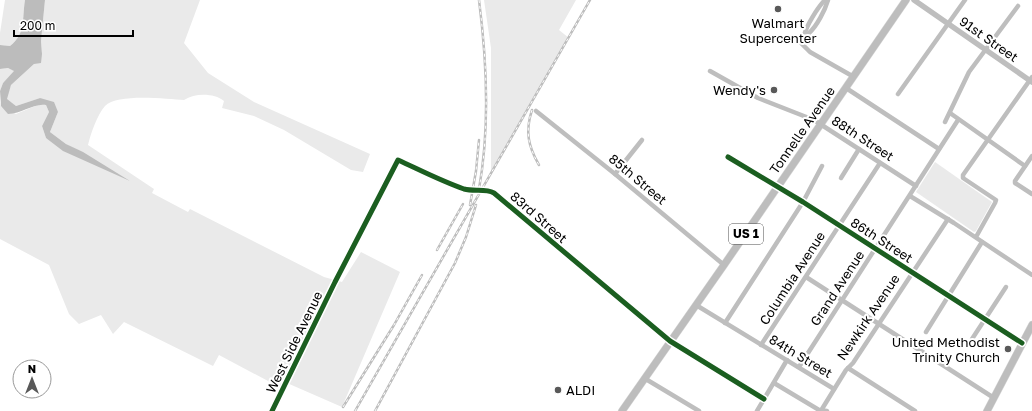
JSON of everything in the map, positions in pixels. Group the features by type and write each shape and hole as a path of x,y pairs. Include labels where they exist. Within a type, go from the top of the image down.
{"main road":[{"name":"Tonnelle Avenue","path":"622,411 906,0"},
{"path":"987,411 1022,343 1031,329"}],"street":[{"path":"826,0 826,6 815,26 799,41 810,52 854,77"},
{"name":"91st Street","path":"914,0 984,50 1031,80"},
{"path":"898,94 965,0"},
{"path":"945,122 969,72 1018,6"},
{"name":"88th Street","path":"710,71 758,98 790,110 820,124 916,186"},
{"path":"976,237 996,200 963,178 964,172 1031,80"},
{"path":"846,88 939,149"},
{"name":"85th Street","path":"536,112 615,174 724,265"},
{"path":"950,113 1024,166"},
{"name":"Grand Avenue","path":"799,367 958,120"},
{"path":"615,174 642,140"},
{"path":"841,178 859,149"},
{"path":"1032,156 1015,181 1015,183 1032,194"},
{"name":"86th Street","path":"728,157 773,185 778,186 1022,343"},
{"name":"83rd Street","path":"335,282 398,160 443,181 462,188 469,190 484,190 494,193 670,341 764,399"},
{"name":"Columbia Avenue","path":"761,346 880,163"},
{"path":"725,323 803,202 822,166"},
{"path":"910,196 976,237 1032,275"},
{"name":"Newkirk Avenue","path":"822,409 948,219"},
{"path":"926,332 982,242"},
{"path":"806,277 994,398"},
{"name":"West Side Avenue","path":"272,411 335,282"},
{"path":"972,339 1006,287"},
{"name":"84th Street","path":"696,305 761,346 834,389"},
{"path":"757,411 787,360"},
{"name":"84th Street","path":"848,368 915,411"},
{"path":"644,378 699,411"},
{"path":"774,383 819,410 822,409 828,411"}],"shaded area":[{"path":"5,0 25,0 21,31 19,36 10,46 0,45 0,33"},
{"path":"25,0 45,0 41,41 41,63 34,64 11,85 7,99 16,106 40,98 54,102 58,112 50,132 66,144 83,152 130,181 63,151 46,138 42,126 49,112 46,105 37,106 13,114 8,114 1,106 0,91 3,83 14,71 8,68 0,69 0,45 10,46 19,36"},
{"path":"45,0 200,0 184,43 208,73 254,102 370,154 363,172 351,170 284,130 254,116 222,108 224,101 210,95 193,96 184,100 131,98 111,102 105,106 99,114 88,145 154,189 152,193 188,212 190,209 324,277 342,282 361,252 400,272 342,407 287,383 283,389 219,355 213,366 124,322 113,334 101,315 79,324 69,314 49,265 0,239 0,102 1,106 16,114 40,104 46,105 49,112 42,126 46,138 83,153 66,144 50,132 58,112 40,98 16,106 6,99 11,85 34,64 42,54 41,41"},
{"path":"484,0 576,0 559,30 569,38 491,173 491,48"},
{"path":"8,68 15,71 3,83 0,91 0,69"},
{"path":"935,162 992,202 976,231 974,232 916,192"}],"railway":[{"path":"479,0 484,47 486,95 485,142 479,189"},
{"path":"355,411 590,0"},
{"path":"532,110 528,132 530,145 539,165"},
{"path":"470,205 476,171 479,140"},
{"path":"437,250 463,204"},
{"path":"375,411 455,263 466,237 476,205"},
{"path":"343,407 394,325 422,275"}],"cycle path":[{"path":"728,157 803,202 1022,343"},
{"path":"272,411 335,282 398,160 464,189 494,193 670,341 764,399"}],"place":[{"name":"Walmart Supercenter","path":"778,9"},
{"name":"Wendy's","path":"774,90"},
{"name":"United Methodist Trinity Church","path":"1008,349"},
{"name":"ALDI","path":"558,390"}]}
